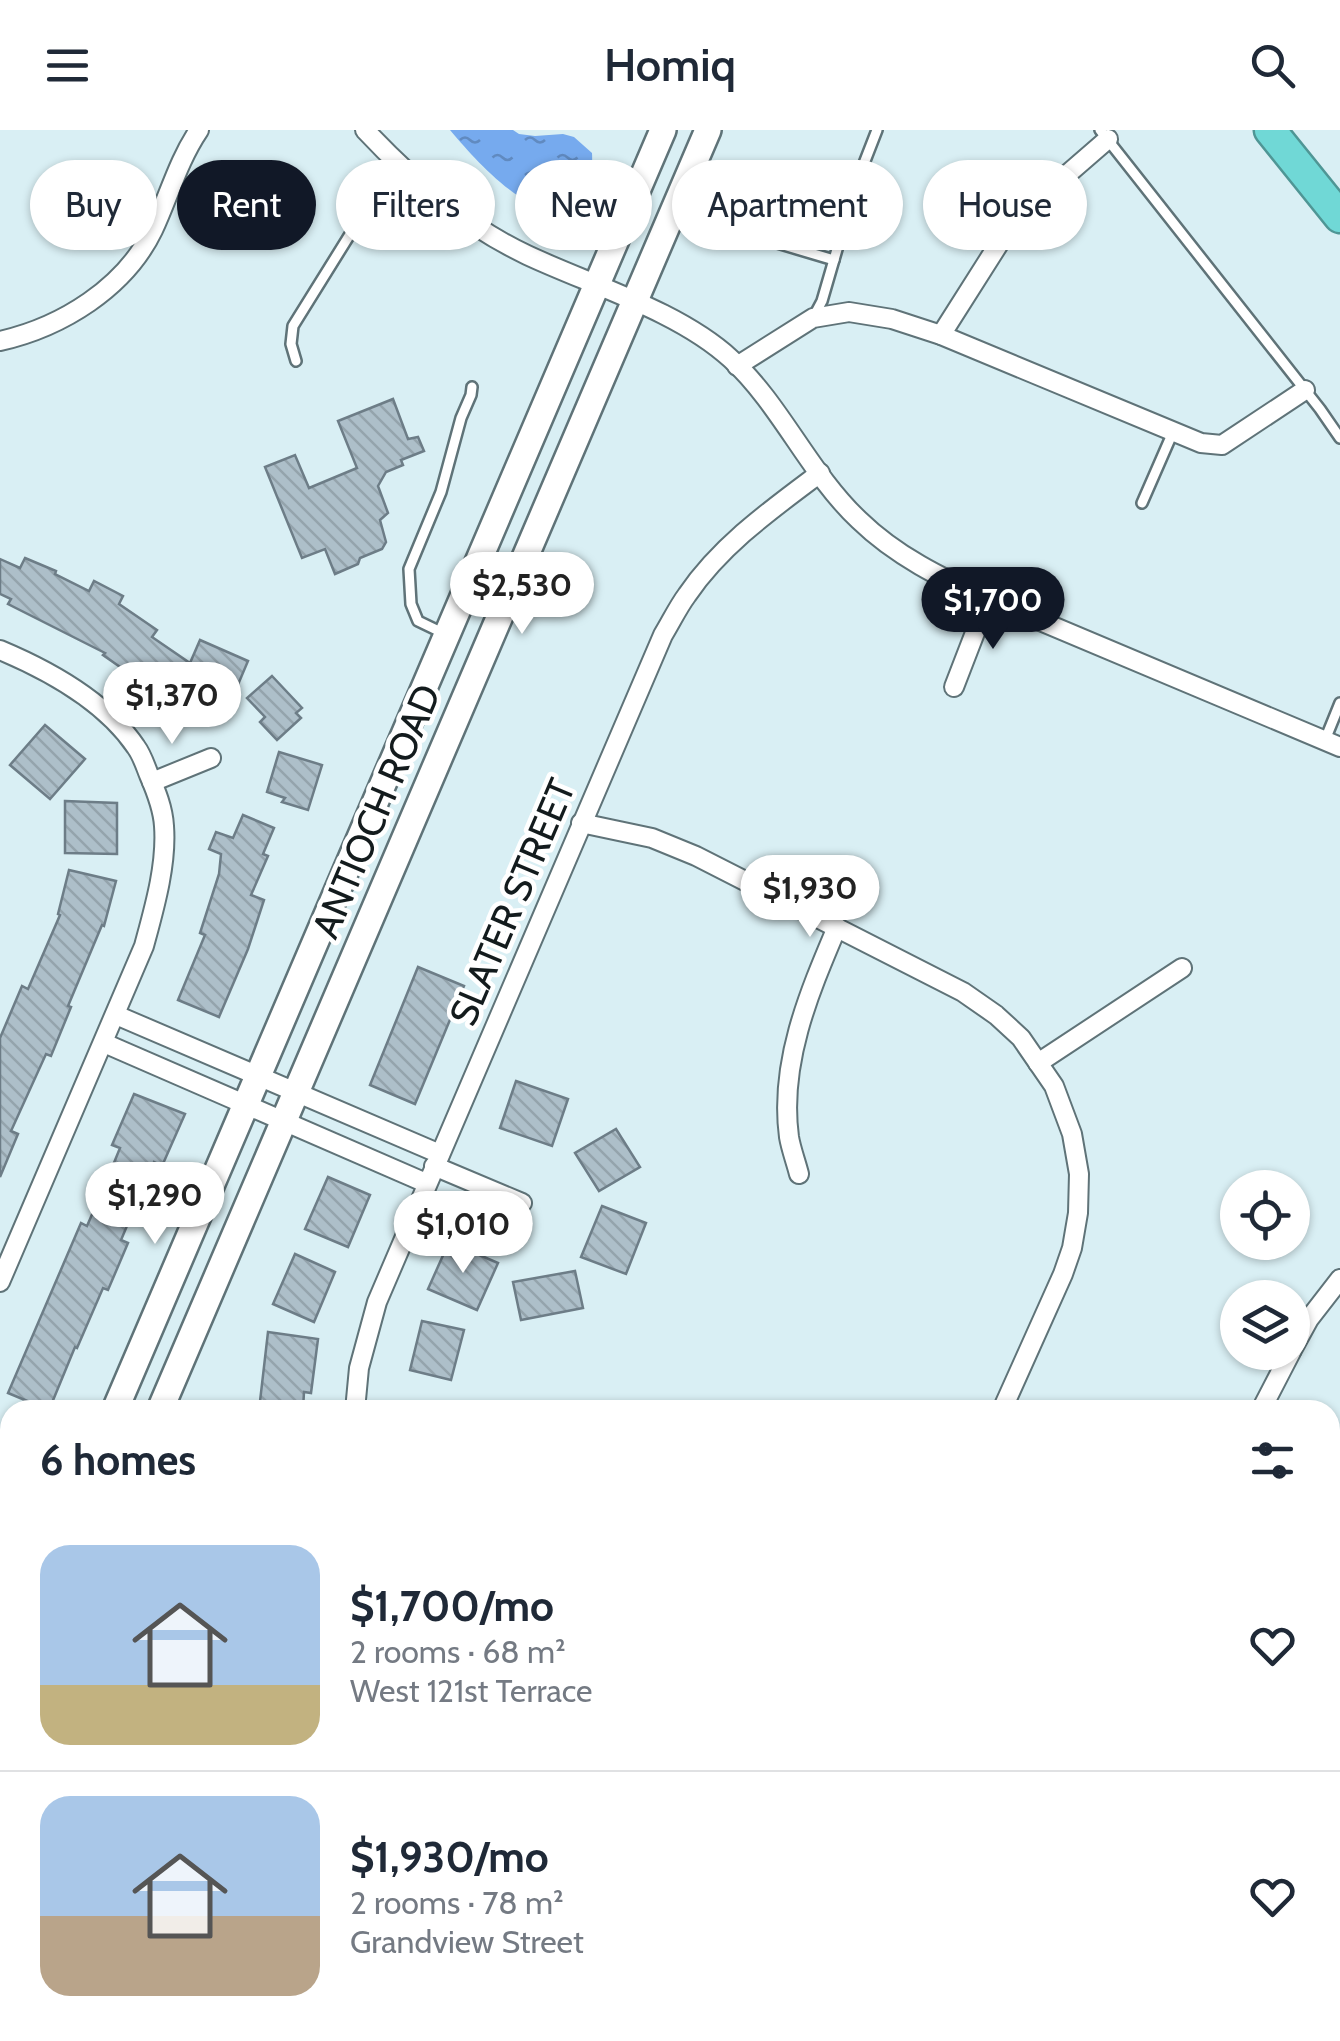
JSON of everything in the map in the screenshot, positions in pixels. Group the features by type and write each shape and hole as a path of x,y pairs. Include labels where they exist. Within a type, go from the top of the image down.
{"highway":[{"path":"1270,130 1340,217"}],"main road":[{"name":"ANTIOCH ROAD","path":"119,1400 662,130"},
{"name":"ANTIOCH ROAD","path":"164,1400 708,130"}],"street":[{"path":"0,341 61,320 96,298 134,262 152,232 186,149 199,130"},
{"path":"365,130 392,160"},
{"path":"941,335 1000,242 1104,135"},
{"path":"495,238 682,324 718,348 755,385 858,519 909,560 942,579 1332,744"},
{"path":"738,366 812,318 849,312 892,318 941,335 1201,443 1222,445 1305,390"},
{"name":"SLATER STREET","path":"356,1400 359,1368 372,1316 656,650 688,593 719,556 820,473"},
{"path":"954,688 988,599"},
{"path":"0,650 57,678 100,708 138,748 162,808 164,830 158,896 144,946 0,1282"},
{"path":"152,782 211,758"},
{"path":"581,823 652,838 696,856 964,992 1020,1038 1054,1086 1072,1134 1079,1174 1078,1213 1063,1274 1006,1400"},
{"path":"799,1174 788,1117 791,1064 813,985 837,927"},
{"path":"1038,1063 1182,968"},
{"path":"116,1014 296,1092 433,1168"},
{"path":"104,1043 284,1121 433,1168 522,1203"},
{"path":"1310,1319 1340,1278"},
{"path":"1266,1400 1282,1370"}],"lane":[{"path":"812,318 822,301 856,184 877,130"},
{"path":"1104,135 1340,438"},
{"path":"296,361 293,326 340,250"},
{"path":"800,250 834,260"},
{"path":"447,636 418,620 411,604 409,569 440,492 472,387"},
{"path":"1142,502 1173,432"},
{"path":"1332,744 1340,703"}],"water":[{"path":"450,130 563,134 574,137 592,153 592,160 515,160 515,193 495,178 495,160 475,158"}],"building":[{"path":"393,399 408,439 418,437 424,451 401,460 403,465 386,472 378,486 388,513 380,520 386,542 382,549 335,574 325,549 302,558 265,467 295,455 309,488 357,468 338,421"},
{"path":"25,558 89,591 94,581 123,596 119,604 157,630 152,637 190,663 200,640 248,661 237,687 231,680 226,693 204,683 200,691 159,672 156,677 150,673 143,683 105,653 8,604 11,599 0,594 0,559 20,568"},
{"path":"272,676 302,708 296,713 301,718 277,740 260,722 265,717 247,698"},
{"path":"45,725 85,759 50,799 10,765"},
{"path":"279,752 322,765 308,810 282,802 285,798 267,792"},
{"path":"65,801 117,803 117,854 65,853"},
{"path":"243,815 274,828 263,854 268,856 251,895 264,900 219,1017 178,1000 205,935 200,933 219,874 221,854 209,849 216,832 233,838"},
{"path":"69,870 116,881 104,926 68,1006 71,1007 51,1056 46,1054 11,1131 18,1134 0,1177 0,1038 22,986 28,989 60,915"},
{"path":"418,967 464,986 415,1104 370,1085"},
{"path":"516,1081 568,1099 552,1146 500,1128"},
{"path":"134,1094 185,1114 162,1166 154,1162 121,1240 128,1243 108,1290 103,1288 53,1400 25,1400 8,1393 81,1223 87,1226 107,1180 120,1148 112,1145"},
{"path":"616,1129 640,1167 599,1191 575,1153"},
{"path":"328,1177 370,1195 348,1247 305,1229"},
{"path":"602,1206 646,1223 626,1274 581,1257"},
{"path":"449,1242 498,1263 477,1310 428,1289"},
{"path":"295,1254 335,1272 314,1322 273,1304"},
{"path":"575,1271 583,1308 521,1320 513,1282"},
{"path":"422,1321 464,1330 451,1380 410,1370"},
{"path":"268,1332 318,1339 311,1393 304,1392 304,1400 260,1400"}]}
